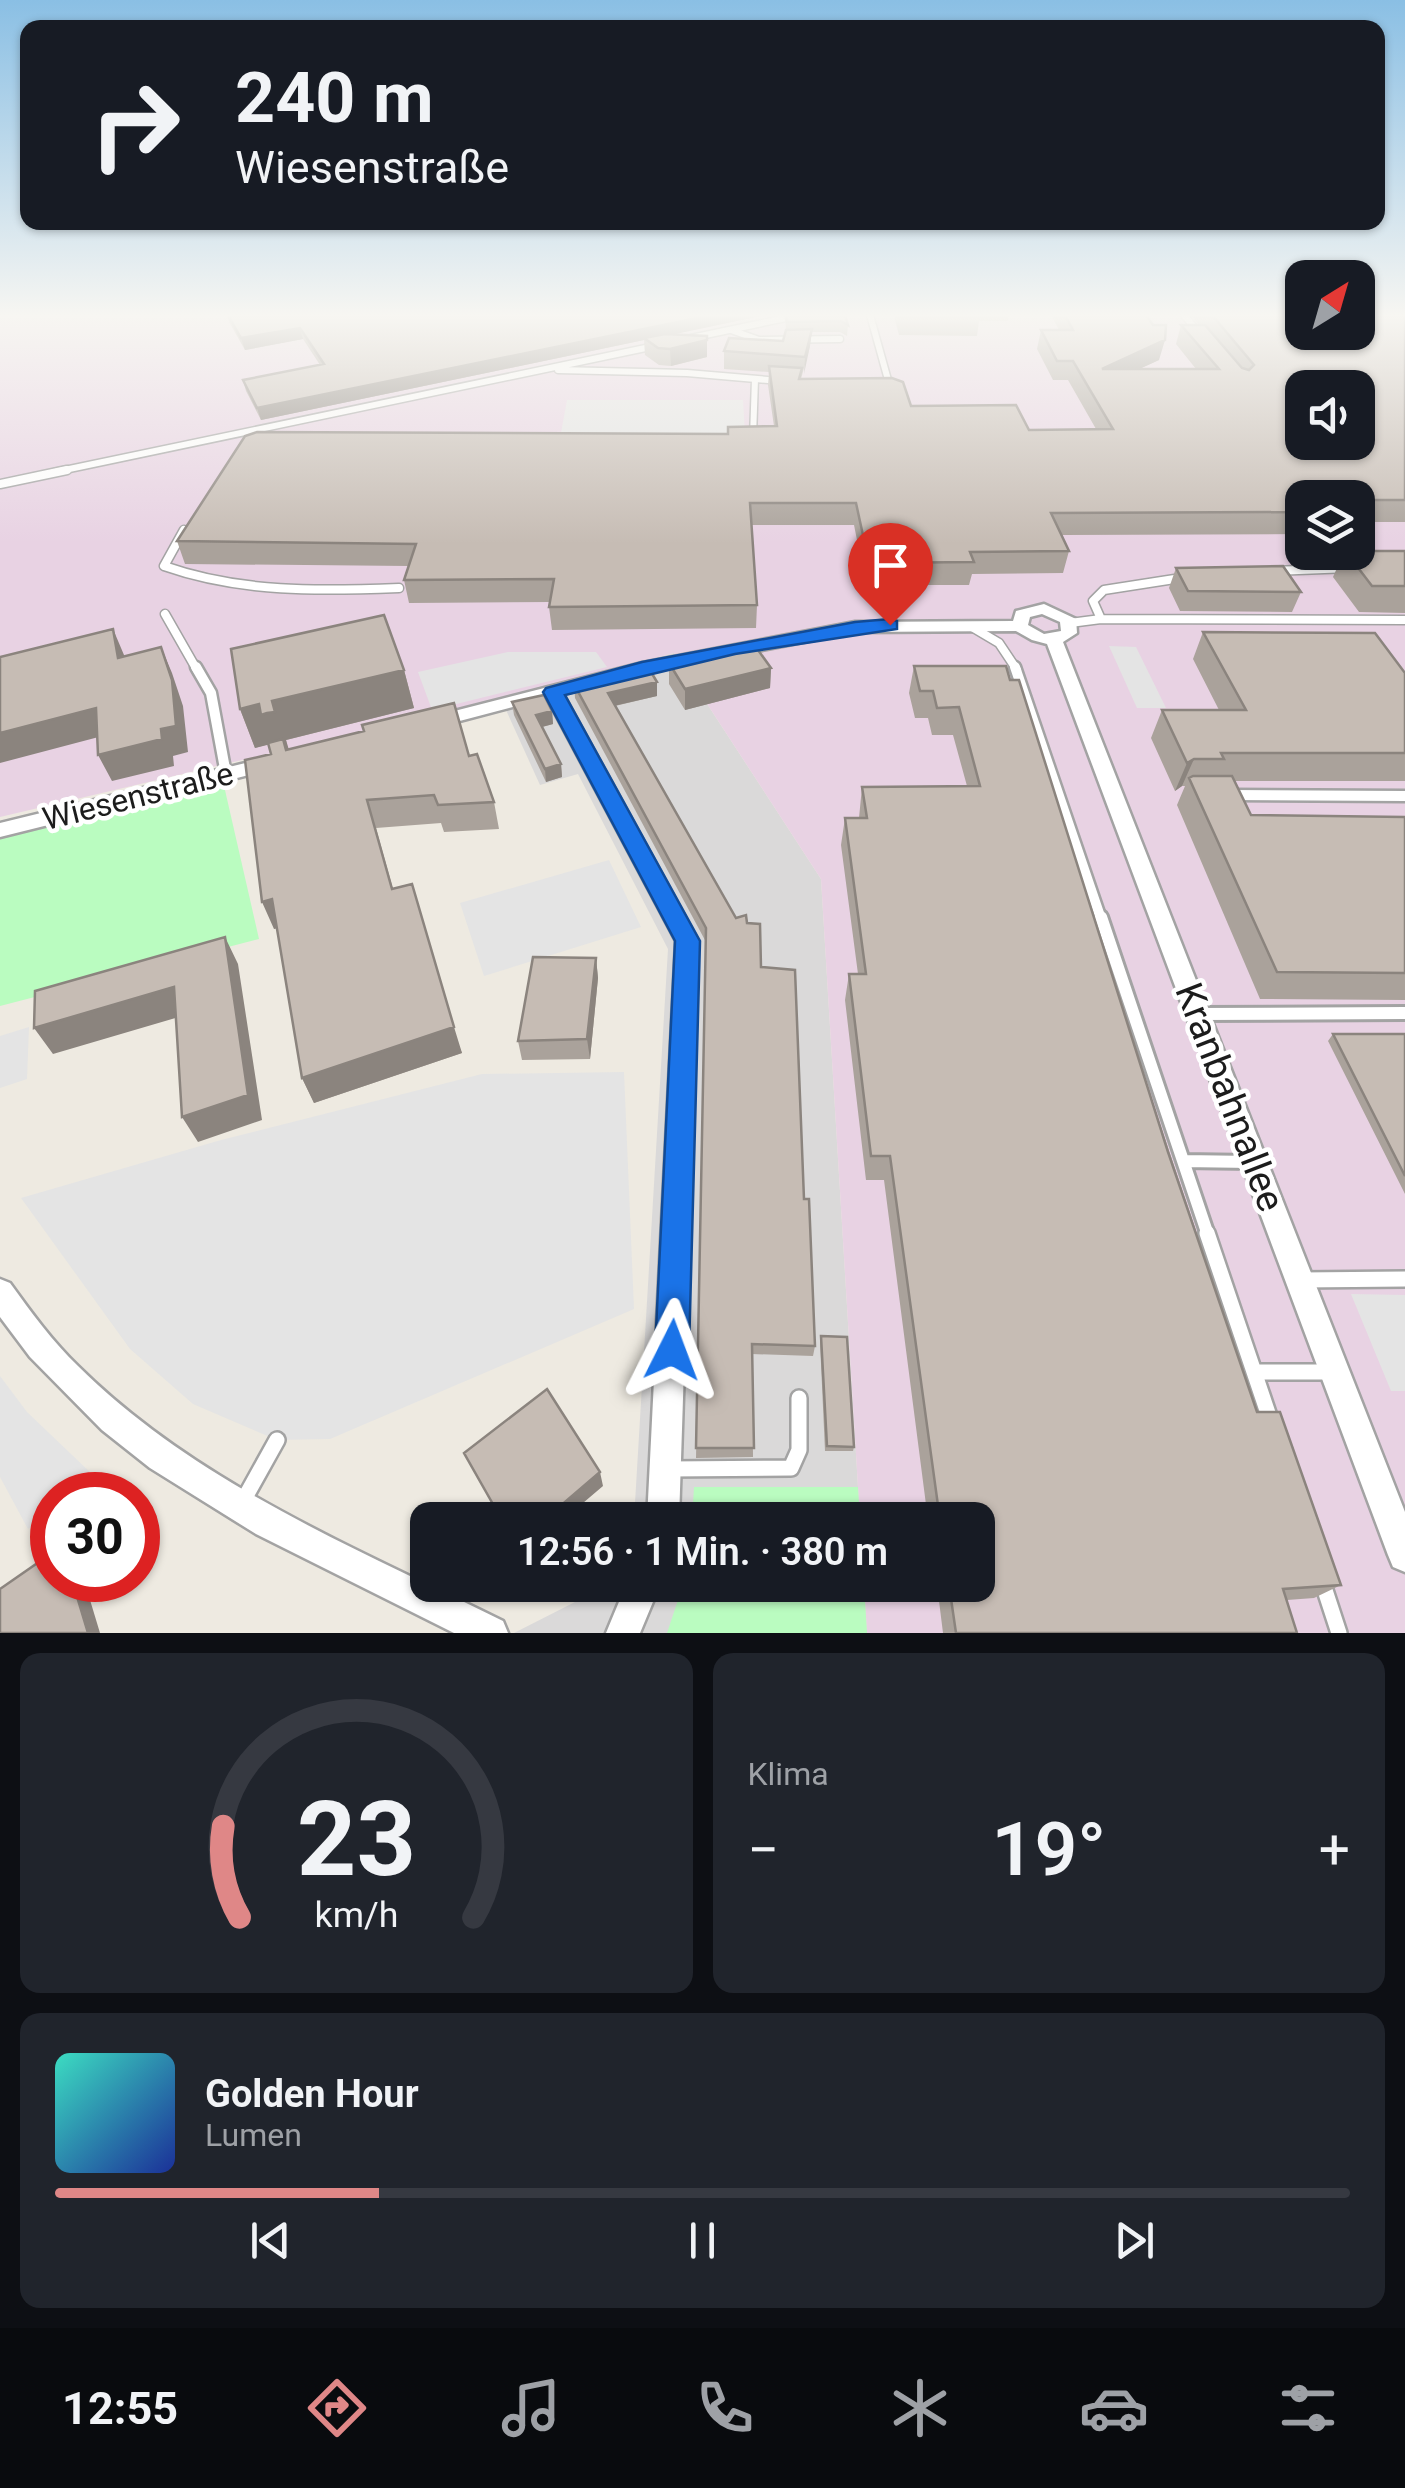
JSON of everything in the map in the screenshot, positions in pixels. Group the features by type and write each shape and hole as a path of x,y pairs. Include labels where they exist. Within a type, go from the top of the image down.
{"street":[{"path":"422,725 642,668 855,627 1020,626 1031,635 1062,631 1054,611 1036,609 1022,614 1020,626"},
{"name":"Kranbahnallee","path":"1062,631 1198,1014 1403,1544"},
{"path":"553,692 688,941 664,1502"},
{"name":"Wiesenstraße","path":"0,830 277,761"},
{"path":"0,1293 43,1351 92,1402 138,1440 239,1508 490,1633"},
{"path":"623,1633 635,1602"}],"lane":[{"path":"0,484 441,391"},
{"path":"741,440 754,437 756,432 755,391"},
{"path":"186,527 164,566 256,585 341,590 399,588"},
{"path":"1270,571 1302,570"},
{"path":"1101,619 1093,601 1104,590 1194,576"},
{"path":"165,614 211,693 226,774"},
{"path":"1062,631 1101,619 1405,620"},
{"path":"971,626 999,643 1018,672 1272,1428"},
{"path":"1220,795 1405,796"},
{"path":"1198,1014 1405,1013"},
{"path":"1183,1161 1254,1162"},
{"path":"1300,1280 1405,1279"},
{"path":"1254,1372 1335,1372"},
{"path":"667,1469 790,1468 799,1450 798,1398"},
{"path":"239,1508 277,1440"},
{"path":"1315,1558 1339,1633"}],"shaded area":[{"path":"0,391 1285,391 1285,460 1375,460 1375,391 1405,391 1405,1633 867,1633 865,1602 995,1602 995,1502 859,1502 821,879 674,653 501,699 0,817"},
{"path":"567,400 743,400 745,434 561,433"},
{"path":"1109,646 1136,647 1166,708 1137,708"},
{"path":"508,652 596,652 607,667 432,710 418,672"},
{"path":"674,653 821,879 859,1502 635,1502 668,949 578,774 540,785 501,699"},
{"path":"609,860 641,927 484,976 460,903"},
{"path":"29,1027 27,1079 0,1088 0,1036"},
{"path":"624,1072 634,1309 330,1439 277,1440 193,1404 130,1349 21,1198 221,1140 482,1074"},
{"path":"1351,1294 1405,1295 1405,1391 1391,1391"},
{"path":"0,1376 27,1412 90,1472 30,1472 28,1529 0,1477"},
{"path":"575,1602 865,1602 867,1633 514,1633"}],"green space":[{"path":"222,777 259,939 0,1006 0,835"},
{"path":"694,1487 858,1487 859,1502 693,1502"},
{"path":"677,1602 865,1602 867,1633 667,1633"}],"building":[{"path":"249,391 339,391 257,408"},
{"path":"772,391 906,391 911,406 1016,405 1029,430 1113,429 1091,391 1285,391 1285,460 1375,460 1375,391 1405,391 1405,500 1375,500 1375,480 1285,480 1285,512 1051,513 1069,551 970,552 974,562 869,563 856,503 750,503 757,605 549,607 554,579 404,580 416,544 177,541 245,436 257,432 728,434 728,427 777,426"},
{"path":"1375,551 1405,551 1405,586 1372,586 1360,570 1375,570"},
{"path":"1283,566 1301,592 1188,591 1176,568"},
{"path":"384,615 404,670 272,701 275,712 261,715 259,704 240,709 231,649"},
{"path":"113,629 118,658 161,647 172,680 176,726 161,729 162,739 98,755 96,708 0,733 0,657"},
{"path":"1203,632 1375,633 1405,673 1405,753 1221,753 1224,759 1194,759 1187,763 1162,710 1246,710"},
{"path":"753,643 771,668 685,689 669,663"},
{"path":"914,666 1006,666 1010,680 1019,680 1168,1152 1257,1412 1280,1412 1341,1585 1283,1589 1297,1633 956,1633 951,1602 995,1602 995,1502 938,1502 890,1156 871,1156 849,974 866,974 845,818 867,818 862,787 980,786 959,707 937,708 933,691 920,691"},
{"path":"648,667 657,682 608,693 736,918 746,915 747,923 760,924 761,967 795,970 804,1199 809,1199 815,1346 752,1344 754,1448 696,1448 706,928 574,684"},
{"path":"544,695 552,711 536,715 561,764 545,769 512,702"},
{"path":"454,703 469,756 477,754 494,802 438,805 434,795 367,800 392,889 412,884 454,1027 302,1078 272,899 262,902 245,760 271,754 268,743 283,739 286,750 364,731 362,725"},
{"path":"1232,776 1251,815 1405,817 1405,973 1277,972 1189,778"},
{"path":"225,937 248,1095 182,1117 174,987 34,1028 35,991"},
{"path":"533,957 596,958 587,1039 518,1041"},
{"path":"1333,1034 1405,1034 1405,1176"},
{"path":"821,1336 847,1337 854,1447 827,1446"},
{"path":"547,1389 600,1472 565,1502 492,1502 464,1453"},
{"path":"30,1568 30,1602 79,1602 88,1633 0,1633 0,1589"}],"route":[{"path":"672,1350 688,941 553,692 735,648 855,627 890,625"}]}
